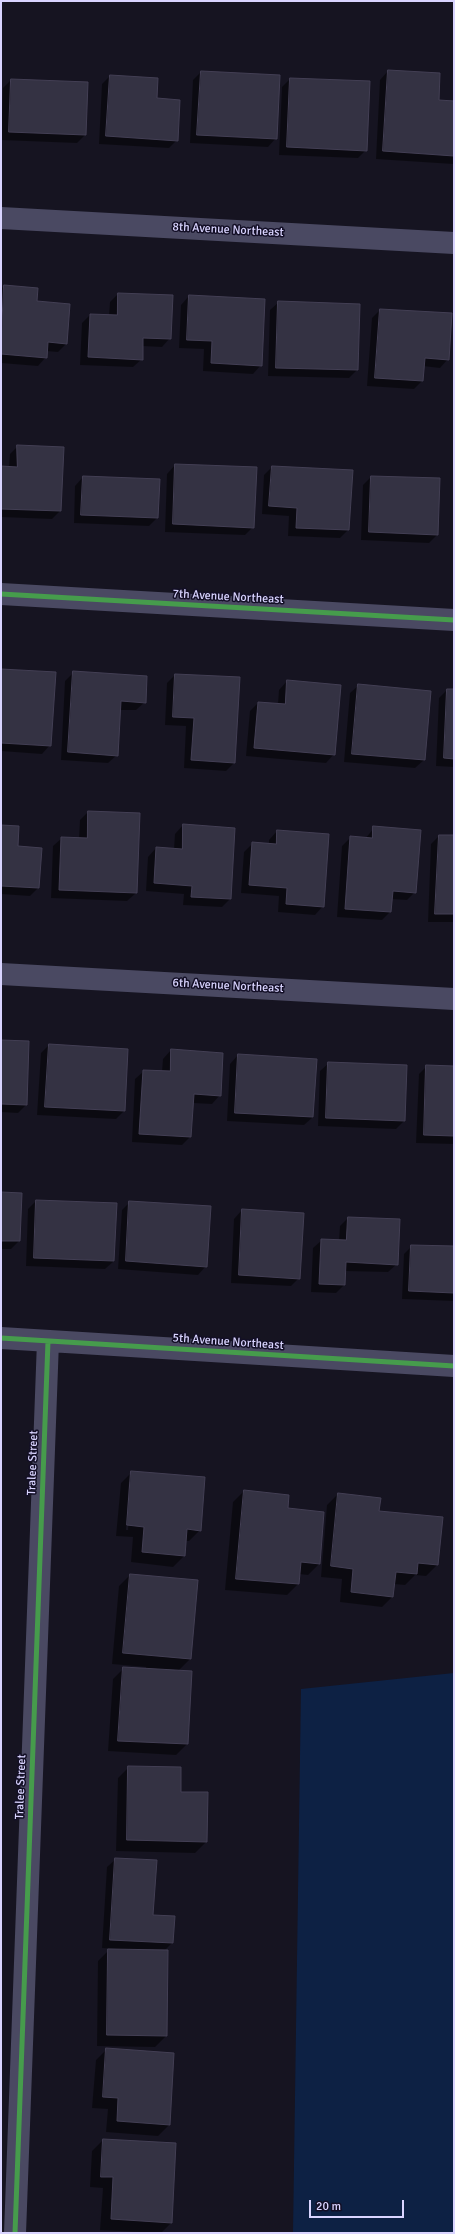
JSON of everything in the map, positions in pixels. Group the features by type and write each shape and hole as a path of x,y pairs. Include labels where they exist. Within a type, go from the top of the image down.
{"street":[{"name":"8th Avenue Northeast","path":"1,218 454,243"},
{"name":"7th Avenue Northeast","path":"1,594 454,620"},
{"name":"6th Avenue Northeast","path":"1,974 454,999"},
{"name":"5th Avenue Northeast","path":"1,1338 454,1366"},
{"name":"Tralee Street","path":"15,2233 48,1341"}],"water":[{"path":"454,1673 454,2233 293,2233 301,1689"}],"building":[{"path":"388,70 440,73 439,100 454,101 454,156 383,151"},
{"path":"201,71 280,75 277,139 197,135"},
{"path":"110,75 158,78 157,98 180,100 178,141 106,136"},
{"path":"290,78 370,81 367,151 287,147"},
{"path":"11,79 88,82 86,135 9,132"},
{"path":"4,285 38,288 37,301 70,304 67,344 48,342 47,358 1,354"},
{"path":"118,293 173,295 171,339 143,338 143,360 88,357 90,314 117,315"},
{"path":"189,295 265,299 262,366 211,363 212,341 187,340"},
{"path":"278,301 360,304 358,370 276,368"},
{"path":"380,309 452,313 449,360 425,358 423,381 375,378"},
{"path":"17,445 64,447 61,511 1,509 1,466 17,467"},
{"path":"175,464 257,467 254,528 173,524"},
{"path":"272,466 353,470 349,530 296,528 297,508 269,506"},
{"path":"83,476 160,479 158,518 81,515"},
{"path":"371,476 440,478 438,535 369,532"},
{"path":"1,669 56,672 51,746 1,743"},
{"path":"73,671 147,676 146,703 121,701 118,756 68,752"},
{"path":"175,674 240,677 235,763 191,760 194,718 173,717"},
{"path":"287,680 341,685 335,755 254,748 258,702 285,704"},
{"path":"358,684 431,691 425,760 352,754"},
{"path":"447,689 454,689 454,759 444,758"},
{"path":"88,811 140,813 137,893 59,890 61,837 87,838"},
{"path":"183,824 235,828 231,899 191,897 192,886 154,883 156,847 182,849"},
{"path":"1,825 19,826 18,846 42,848 39,888 1,886"},
{"path":"373,826 421,830 416,893 393,891 391,912 345,909 350,836 372,838"},
{"path":"277,830 329,834 324,907 286,904 287,888 249,885 252,842 276,844"},
{"path":"439,835 454,835 454,914 435,914"},
{"path":"1,1040 29,1041 27,1105 1,1104"},
{"path":"49,1044 128,1049 125,1111 45,1107"},
{"path":"171,1049 223,1053 221,1096 194,1094 191,1137 139,1134 143,1070 170,1071"},
{"path":"238,1054 317,1059 313,1117 235,1113"},
{"path":"328,1062 407,1065 405,1121 326,1118"},
{"path":"426,1065 454,1066 454,1136 424,1135"},
{"path":"1,1192 22,1193 20,1241 1,1241"},
{"path":"36,1200 117,1203 114,1261 34,1258"},
{"path":"129,1201 211,1206 207,1267 126,1261"},
{"path":"242,1209 304,1213 300,1279 239,1275"},
{"path":"348,1217 400,1219 398,1265 346,1262 345,1285 319,1284 321,1239 346,1240"},
{"path":"411,1245 454,1246 454,1293 409,1291"},
{"path":"131,1471 205,1477 201,1531 187,1529 185,1556 142,1552 144,1527 127,1525"},
{"path":"244,1490 289,1495 288,1508 324,1512 320,1564 301,1562 299,1584 236,1579"},
{"path":"338,1493 381,1498 379,1511 443,1517 438,1565 418,1563 417,1574 396,1572 393,1597 351,1592 353,1569 331,1566"},
{"path":"130,1574 198,1580 191,1659 123,1653"},
{"path":"123,1667 192,1671 188,1744 118,1741"},
{"path":"128,1766 181,1767 181,1792 208,1792 207,1842 127,1840"},
{"path":"115,1858 157,1860 153,1915 175,1916 173,1943 110,1940"},
{"path":"108,1949 168,1950 167,2036 107,2035"},
{"path":"106,2048 174,2053 170,2125 117,2121 118,2098 103,2097"},
{"path":"103,2139 176,2143 172,2223 111,2219 113,2177 101,2177"}],"cycle path":[{"path":"1,594 454,620"},
{"path":"1,1338 454,1366"},
{"path":"15,2233 48,1341"}]}
